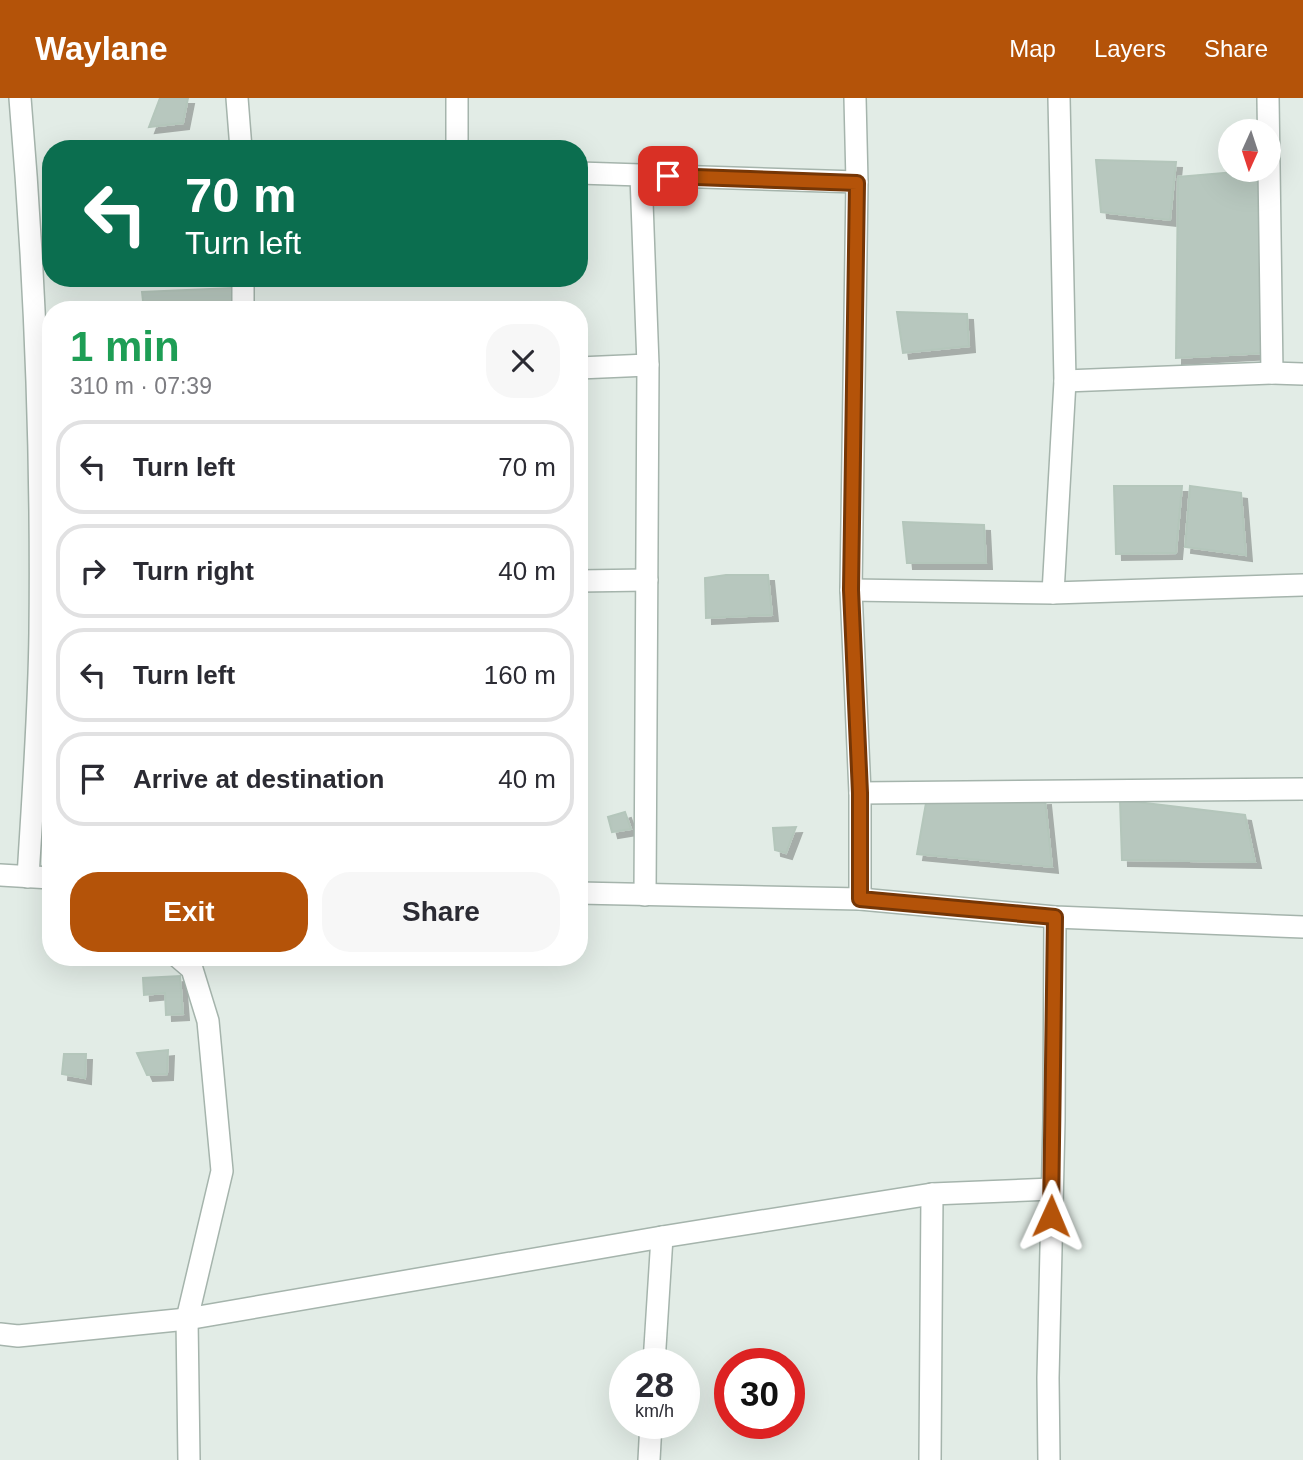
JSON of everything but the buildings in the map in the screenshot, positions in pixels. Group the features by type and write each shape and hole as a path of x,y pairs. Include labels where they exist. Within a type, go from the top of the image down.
{"street":[{"path":"20,98 42,378"},
{"path":"237,98 240,140"},
{"path":"457,98 457,140"},
{"path":"855,98 857,183 851,590 860,793 860,899"},
{"path":"1053,593 1065,381 1059,98"},
{"path":"1268,98 1272,373"},
{"path":"588,173 857,183"},
{"path":"641,175 648,365 645,895"},
{"path":"588,368 648,365"},
{"path":"1065,381 1303,374"},
{"path":"588,581 647,580"},
{"path":"851,590 1053,593 1303,585"},
{"path":"29,877 42,632"},
{"path":"860,793 1303,789"},
{"path":"0,875 42,878"},
{"path":"588,893 860,899 1055,917 1303,927"},
{"path":"1049,1460 1055,917"},
{"path":"188,966 192,969 208,1021 222,1171 187,1319 188,1460"},
{"path":"0,1334 18,1336 187,1319 662,1237 932,1194 1052,1189"},
{"path":"930,1460 932,1194"},
{"path":"655,1348 662,1237"},
{"path":"649,1460 650,1439"}],"route":[{"path":"668,176 857,183 851,590 860,793 860,899 1055,917 1051,1216"}]}
